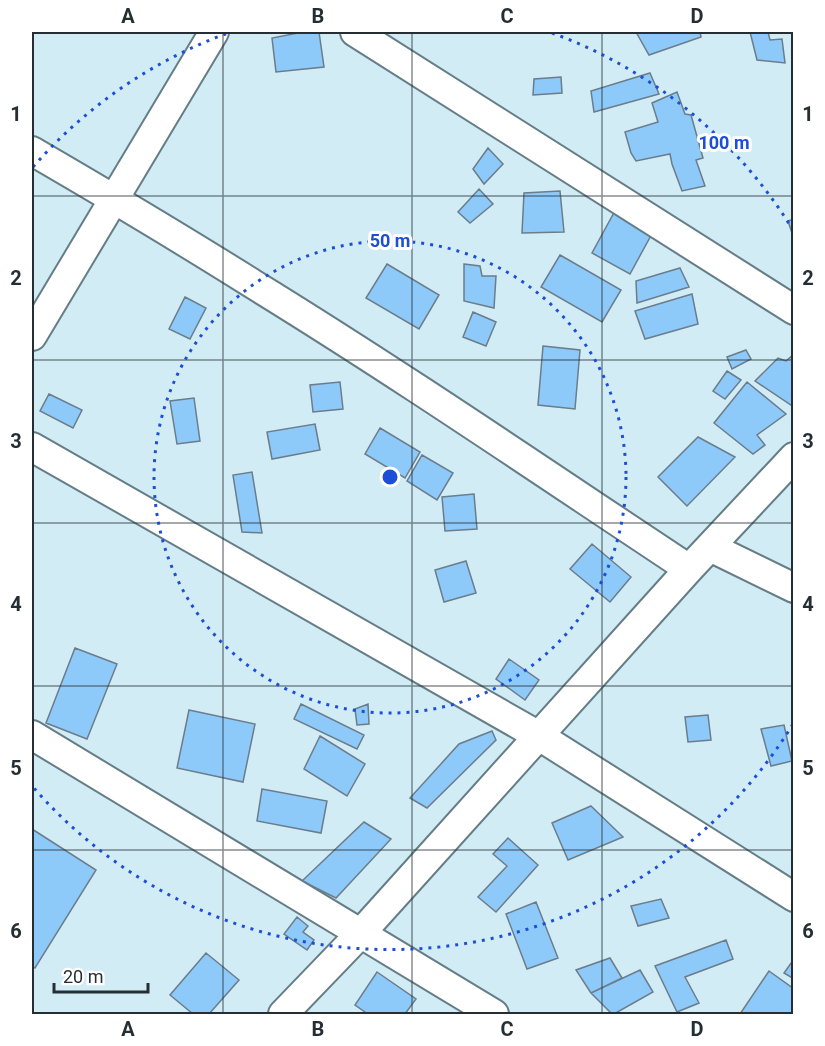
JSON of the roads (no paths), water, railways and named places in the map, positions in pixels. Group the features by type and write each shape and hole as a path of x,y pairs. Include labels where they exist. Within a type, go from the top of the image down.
{"street":[{"path":"32,336 214,32"},
{"path":"355,32 794,310"},
{"path":"32,151 264,290 689,569"},
{"path":"32,447 539,736 794,897"},
{"path":"283,1014 360,934 689,569 794,457"},
{"path":"710,547 794,588"},
{"path":"32,735 494,1014"}]}
